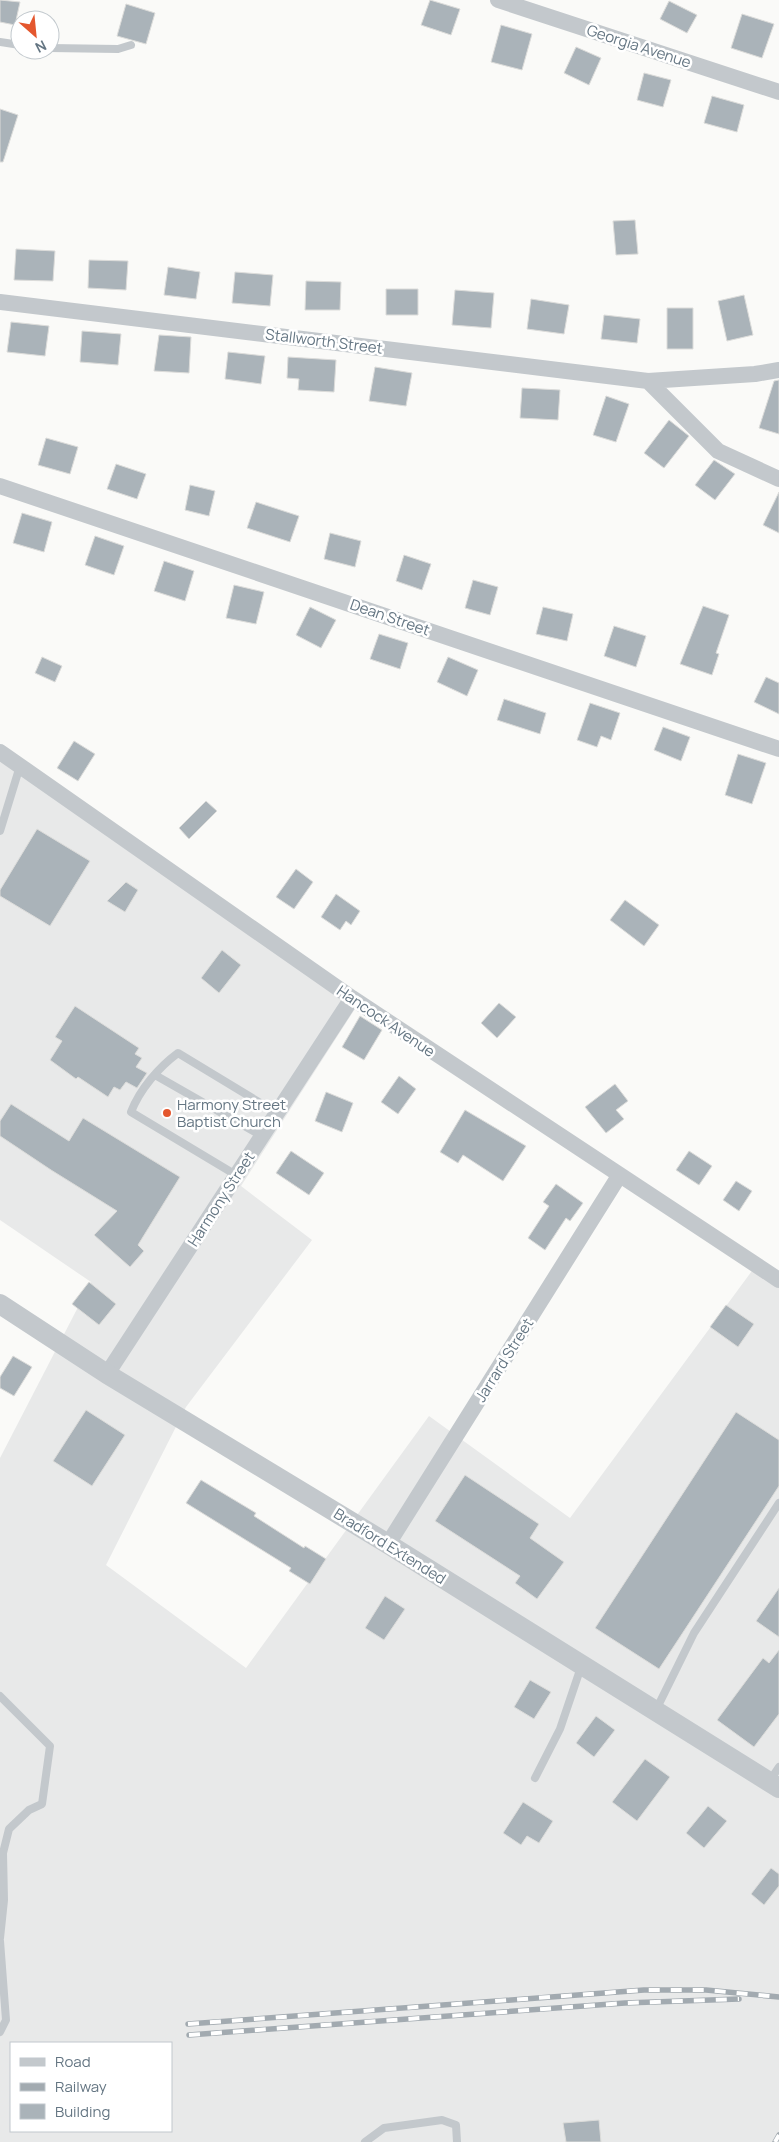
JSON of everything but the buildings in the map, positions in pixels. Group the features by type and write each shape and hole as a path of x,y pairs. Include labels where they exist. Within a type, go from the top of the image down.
{"street":[{"name":"Georgia Avenue","path":"498,0 779,92"},
{"name":"Stallworth Street","path":"0,302 648,381 755,374 779,370"},
{"path":"648,381 718,451 779,479"},
{"name":"Dean Street","path":"0,486 779,749"},
{"name":"Hancock Avenue","path":"0,752 352,998 779,1280"},
{"name":"Harmony Street","path":"107,1374 352,998"},
{"name":"Jarrard Street","path":"388,1544 619,1176"},
{"name":"Bradford Extended","path":"0,1304 107,1374 388,1544 655,1711 776,1779"}],"lane":[{"path":"60,48 118,49 131,46"},
{"path":"0,831 20,766"},
{"path":"236,1176 131,1112 136,1100 164,1063 178,1053 277,1113"},
{"path":"155,1075 262,1136"},
{"path":"655,1711 694,1633 779,1503"},
{"path":"535,1778 560,1729 582,1665"},
{"path":"0,1696 50,1746 42,1804 29,1810 8,1829 3,1854 4,1900 0,1939 6,2020 0,2032"},
{"path":"365,2142 384,2128 442,2120 456,2125 457,2142"}],"shaded area":[{"path":"0,755 362,998 241,1186 312,1240 186,1407 106,1565 246,1668 429,1416 570,1518 757,1264 779,1279 779,2142 0,2142 0,1458 91,1282 0,1220"}],"railway":[{"path":"188,2024 644,1990 706,1990 779,1997"},
{"path":"189,2035 625,2003 739,1999"},
{"path":"775,2142 779,2135"}],"place":[{"name":"Harmony Street Baptist Church","path":"167,1113"}]}
